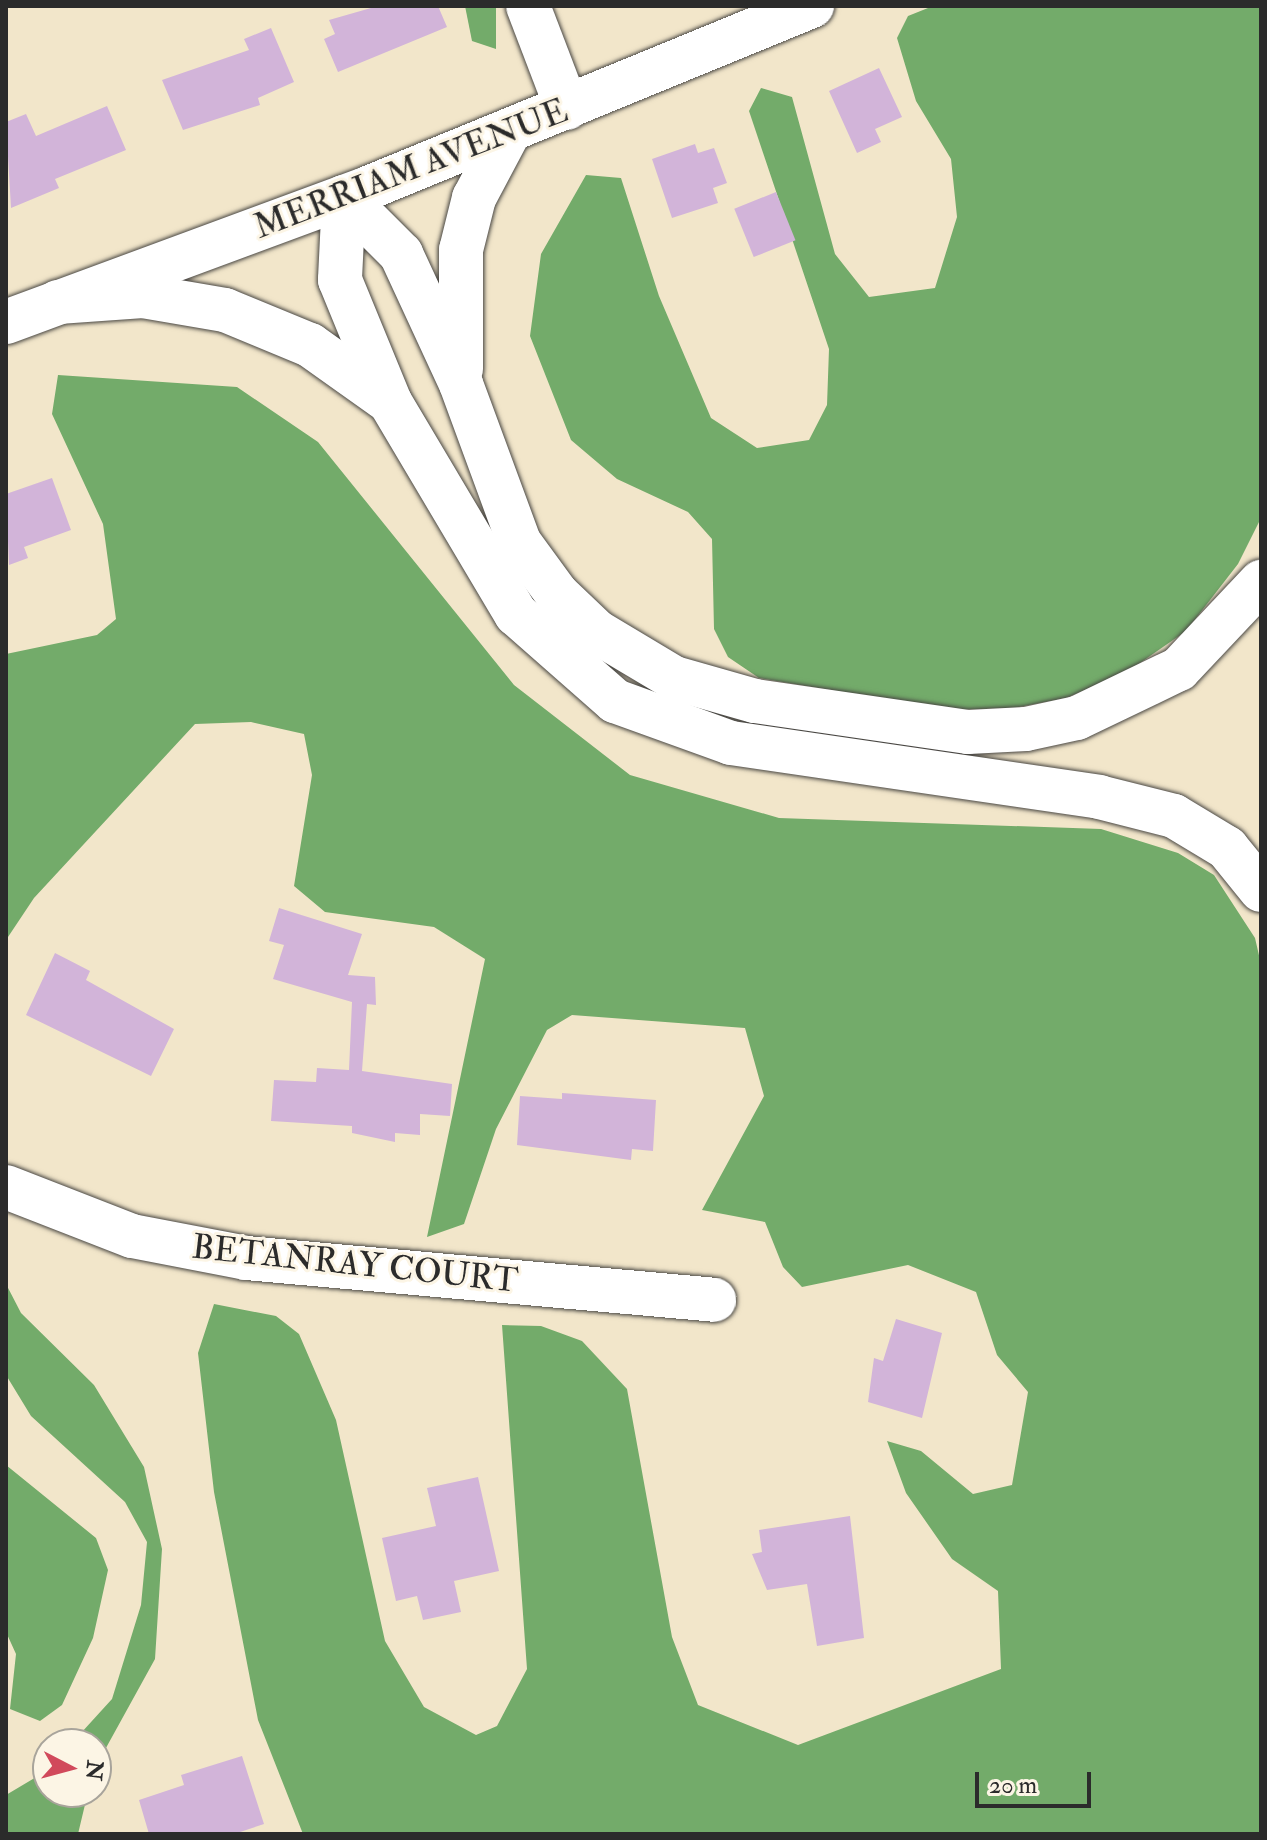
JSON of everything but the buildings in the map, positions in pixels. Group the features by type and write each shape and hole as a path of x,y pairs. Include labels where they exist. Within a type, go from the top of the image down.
{"main road":[{"path":"528,6 567,108"},
{"name":"MERRIAM AVENUE","path":"6,322 344,197 812,6"},
{"path":"461,384 461,250 474,198 509,132"},
{"path":"344,197 401,254 461,384 519,542 557,594 643,664 715,692 968,732 1026,729 1077,718 1179,669 1261,582"},
{"path":"344,197 340,280 390,402 516,614 615,701 731,743 1099,797 1174,816 1227,848 1261,890"},
{"path":"58,302 143,296 225,310 310,345 390,402"},
{"name":"BETANRAY COURT","path":"6,1187 132,1236 246,1258 714,1300"}],"green space":[{"path":"465,6 496,6 496,49 472,41"},
{"path":"933,6 1261,6 1261,518 1238,564 1186,631 1127,672 1066,698 1014,708 948,710 759,678 728,657 714,629 712,539 688,512 617,479 571,440 530,336 541,254 586,175 621,178 659,296 711,418 757,448 809,440 827,405 829,349 749,111 761,88 792,97 835,254 869,297 935,288 957,217 951,159 916,101 897,38 908,16"},
{"path":"58,375 237,387 318,442 514,685 630,775 779,818 1101,829 1178,853 1214,875 1255,938 1261,964 1261,1834 303,1834 258,1720 214,1492 198,1353 214,1304 276,1316 299,1334 336,1420 385,1641 424,1707 476,1735 497,1726 527,1669 502,1325 541,1326 582,1341 627,1389 672,1637 698,1705 798,1745 1001,1669 998,1591 952,1559 906,1493 887,1441 921,1451 973,1494 1012,1485 1028,1392 997,1355 976,1292 908,1265 802,1287 783,1267 765,1222 702,1210 764,1096 745,1028 572,1015 547,1030 496,1129 464,1224 427,1237 485,959 434,927 325,912 294,886 312,775 304,734 251,722 195,724 34,898 6,940 6,654 97,635 116,619 103,524 52,414"},
{"path":"6,1284 21,1313 94,1385 144,1467 162,1549 155,1659 112,1737 112,1728 86,1728 112,1699 141,1605 147,1542 125,1502 31,1416 6,1375"},
{"path":"6,1465 96,1538 108,1570 93,1638 62,1705 40,1721 10,1709 16,1654 6,1632"},
{"path":"32,1780 32,1808 84,1808 78,1834 6,1834 6,1795"}]}
